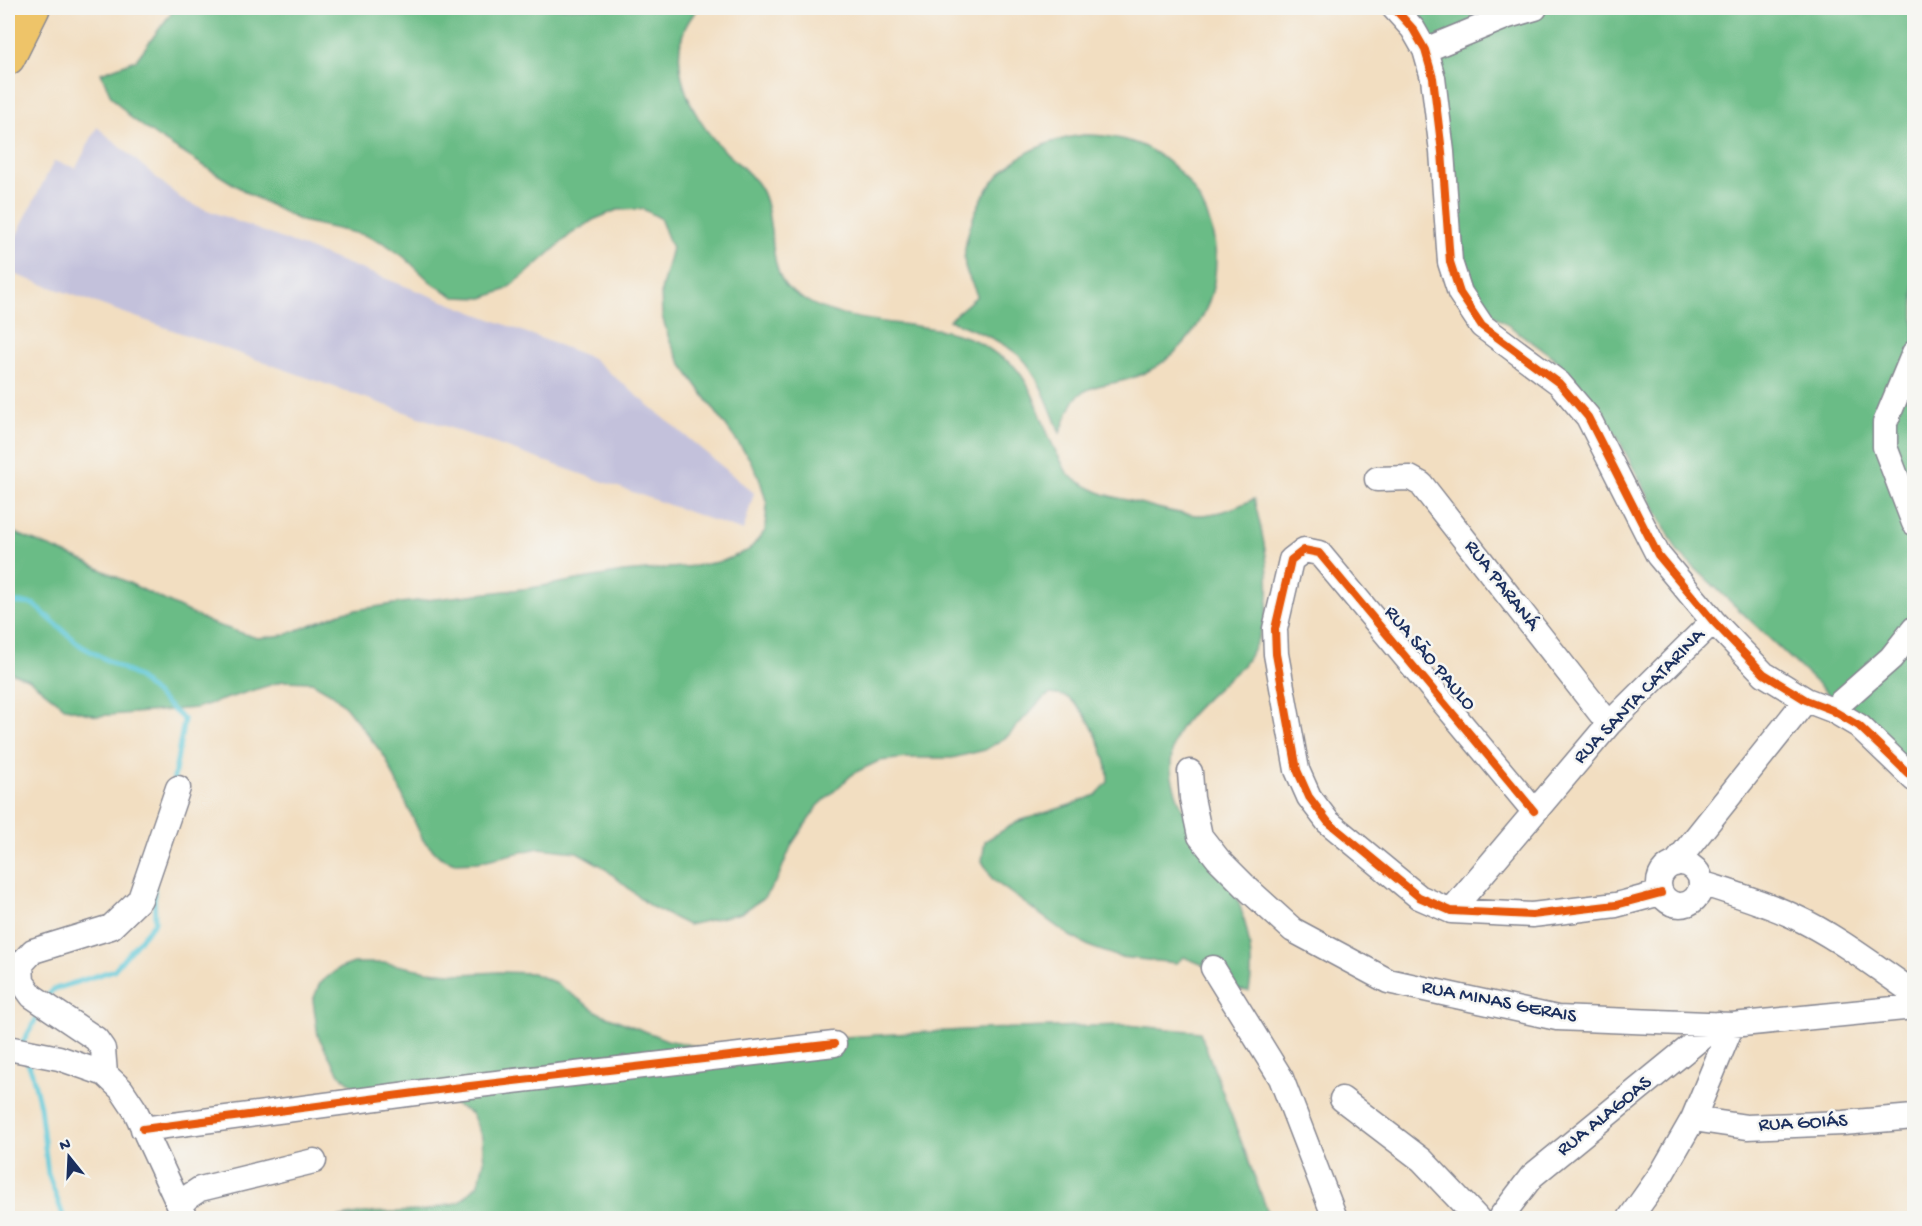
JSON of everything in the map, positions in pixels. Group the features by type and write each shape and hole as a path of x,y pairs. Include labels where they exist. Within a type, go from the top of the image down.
{"highway":[{"path":"8,58 33,8"}],"street":[{"path":"1394,8 1413,29 1425,50 1433,78 1450,262 1460,293 1482,326 1559,382 1588,417 1658,555 1713,621 1764,674 1806,700 1832,710 1859,726 1914,779"},
{"path":"1425,50 1508,16 1535,8"},
{"path":"1914,353 1885,423 1885,447 1914,523"},
{"name":"RUA PARANÁ","path":"1377,479 1410,478 1421,484 1609,724"},
{"name":"RUA SÃO PAULO","path":"1451,911 1419,897 1328,822 1309,797 1297,770 1276,654 1275,629 1292,560 1304,549 1319,552 1534,811"},
{"name":"RUA SANTA CATARINA","path":"1451,911 1609,724 1713,621"},
{"path":"1832,710 1891,658 1914,629"},
{"path":"1675,864 1682,863 1695,869 1701,883 1697,896 1686,905 1671,903 1661,893 1660,879 1663,872 1675,864 1806,700"},
{"name":"RUA MINAS GERAIS","path":"1190,772 1192,798 1200,836 1218,859 1293,930 1388,981 1557,1018 1725,1025 1914,1007"},
{"path":"105,1074 103,1049 96,1039 32,996 22,982 21,964 33,951 111,927 140,899 178,788"},
{"path":"1701,883 1753,899 1794,916 1822,931 1914,993"},
{"path":"1451,911 1532,915 1616,905 1661,893"},
{"path":"1213,968 1281,1078 1335,1218"},
{"path":"1630,1218 1662,1173 1693,1119 1725,1025"},
{"name":"RUA ALAGOAS","path":"1500,1218 1532,1176 1725,1025"},
{"path":"143,1129 453,1088 834,1044"},
{"path":"8,1048 59,1058 105,1074 121,1089 135,1110 182,1212"},
{"path":"1342,1099 1422,1160 1477,1218"},
{"name":"RUA GOIÁS","path":"1693,1119 1747,1127 1914,1117"},
{"path":"182,1212 188,1197 200,1189 314,1161"}],"shaded area":[{"path":"97,127 184,201 592,358 754,493 743,531 8,272 8,252 54,161 76,168"}],"green space":[{"path":"169,8 699,8 688,23 681,40 682,76 687,94 705,128 760,188 765,199 778,271 790,290 811,303 833,312 953,333 985,346 1012,365 1022,376 1029,387 1054,448 1068,473 1101,493 1190,515 1220,512 1254,499 1267,563 1267,605 1263,625 1243,665 1204,701 1182,726 1174,742 1171,769 1177,796 1195,833 1226,876 1240,906 1250,949 1249,991 1236,990 1201,964 1184,957 1176,963 1119,957 1091,947 1070,936 993,880 982,861 985,841 1019,821 1096,795 1108,782 1102,749 1091,724 1076,705 1064,696 1050,694 1040,701 1008,736 985,750 952,758 907,758 879,761 854,773 818,806 792,844 778,878 764,898 741,913 688,925 650,906 602,866 577,852 539,848 478,862 455,863 440,857 423,840 385,757 346,707 331,693 312,682 283,681 196,708 97,716 66,708 30,680 8,671 8,530 86,562 211,623 257,638 285,635 343,612 531,588 623,572 695,566 723,561 749,550 765,531 767,504 759,477 749,458 682,365 670,342 662,316 661,291 672,248 660,218 643,209 617,210 593,220 571,234 505,290 483,298 455,297 433,284 404,257 384,243 364,235 301,221 251,195 159,138 130,117 111,96 101,73 136,60 172,12"},
{"path":"1413,8 1914,8 1914,775 1678,552 1604,412 1553,357 1487,310 1473,282 1463,253 1428,33 1421,17"},
{"path":"1084,135 1112,137 1138,144 1154,152 1176,169 1194,190 1207,214 1214,239 1216,266 1212,292 1202,318 1186,341 1167,359 1153,368 1129,379 1096,386 1078,396 1060,433 1038,382 1021,357 996,340 949,320 977,296 966,270 965,250 971,224 988,188 1000,174 1029,152 1046,144"},
{"path":"354,963 386,963 427,971 462,974 532,973 554,982 599,1013 667,1040 702,1048 982,1029 1127,1025 1200,1032 1270,1218 337,1218 363,1213 423,1211 460,1202 478,1184 484,1162 482,1137 472,1114 454,1104 388,1100 359,1090 339,1074 318,1036 313,1000 320,983 338,969"}],"waterway":[{"path":"8,602 33,604 81,646 136,676 184,720 173,784"},
{"path":"46,999 52,990 114,970 155,922 154,887"},
{"path":"22,1044 41,1010"},
{"path":"26,1058 40,1106 48,1174 64,1218"}],"cycle path":[{"path":"1394,8 1413,29 1425,50 1433,78 1442,152 1450,262 1460,293 1482,326 1559,383 1588,417 1658,555 1713,621 1764,674 1806,700 1832,710 1859,726 1914,779"},
{"path":"1534,811 1319,553 1304,550 1291,560 1275,629 1276,654 1297,770 1309,797 1328,822 1419,897 1451,911 1532,915 1616,905 1661,893"},
{"path":"143,1129 453,1088 834,1044"}]}
